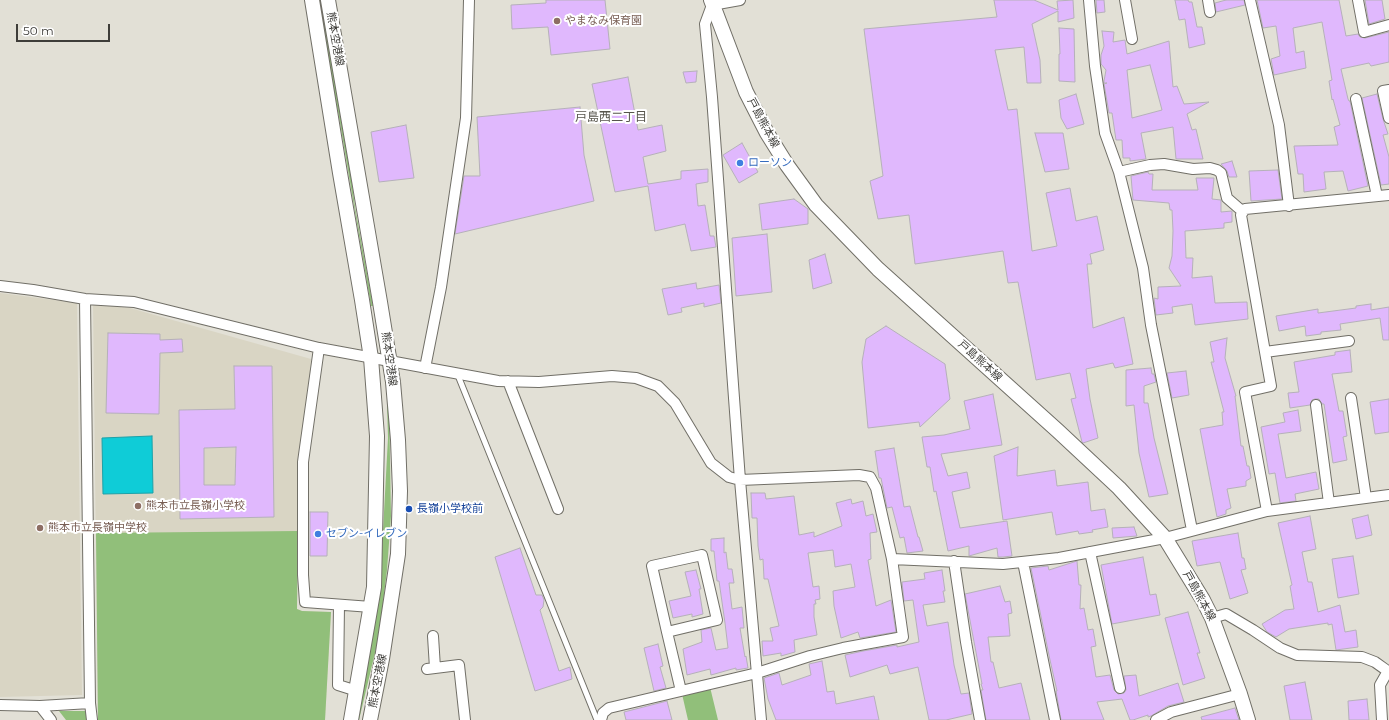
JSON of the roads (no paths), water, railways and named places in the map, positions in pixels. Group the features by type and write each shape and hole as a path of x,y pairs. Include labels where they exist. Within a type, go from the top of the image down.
{"main road":[{"name":"熊本空港線","path":"312,0 371,358 378,436 374,587 352,720"},
{"name":"熊本空港線","path":"328,0 364,201 390,361 398,440 400,492 398,554 382,659 370,720"},
{"name":"戸島熊本線","path":"712,2 746,92 767,133 816,205 878,269 1119,488 1165,538 1203,600 1212,618 1248,720"}],"street":[{"path":"425,368 441,287 466,118 469,0"},
{"path":"740,0 712,2 705,24 713,104 740,480 760,720"},
{"path":"1089,0 1095,66 1105,133 1119,172 1143,268 1151,325 1192,530"},
{"path":"1125,0 1132,39"},
{"path":"1208,0 1210,12"},
{"path":"1250,0 1279,125 1289,206"},
{"path":"1358,0 1364,32 1389,25"},
{"path":"1389,90 1383,91 1389,118"},
{"path":"1356,99 1378,196"},
{"path":"1119,172 1150,165 1164,164 1193,169 1210,168 1217,170 1221,173 1226,198 1242,211"},
{"path":"1242,211 1245,209 1289,206 1389,195"},
{"path":"1242,211 1241,215 1271,386 1245,392 1267,511"},
{"path":"0,286 85,299 134,302 319,348 498,381 539,382 612,376 636,378 658,386 675,403 711,463 729,476 740,480 859,475 870,477 876,488 892,559 903,637 810,656 757,672 610,708 603,713 601,720"},
{"path":"85,299 90,704 92,720"},
{"path":"1265,352 1349,341"},
{"path":"319,348 303,462 303,576 305,602 371,607"},
{"path":"508,381 558,509"},
{"path":"1352,398 1366,498"},
{"path":"1316,405 1329,502"},
{"path":"892,559 1003,564 1059,558 1165,538 1267,511 1389,495"},
{"path":"1090,552 1120,688"},
{"path":"667,632 717,620 702,555 652,566 667,632 681,691"},
{"path":"954,561 966,642 980,720"},
{"path":"1023,562 1055,720"},
{"path":"339,605 338,685 357,690"},
{"path":"1212,618 1226,614 1280,648 1297,655 1362,657 1375,662 1388,672 1380,685 1382,720"},
{"path":"433,636 431,668 459,665 464,720"},
{"path":"1156,720 1171,712 1240,694"},
{"path":"0,705 40,706 90,704"},
{"path":"40,706 51,720"}],"lane":[{"path":"457,373 597,720"}],"water":[{"path":"152,436 153,493 103,494 102,438"}],"place":[{"name":"やまなみ保育園","path":"557,21"},
{"name":"ローソン","path":"740,163"},
{"name":"熊本市立長嶺小学校","path":"138,506"},
{"name":"長嶺小学校前","path":"409,509"},
{"name":"熊本市立長嶺中学校","path":"40,528"},
{"name":"セブン-イレブン","path":"318,534"}],"district":[{"name":"戸島西二丁目","path":"611,117"}]}
